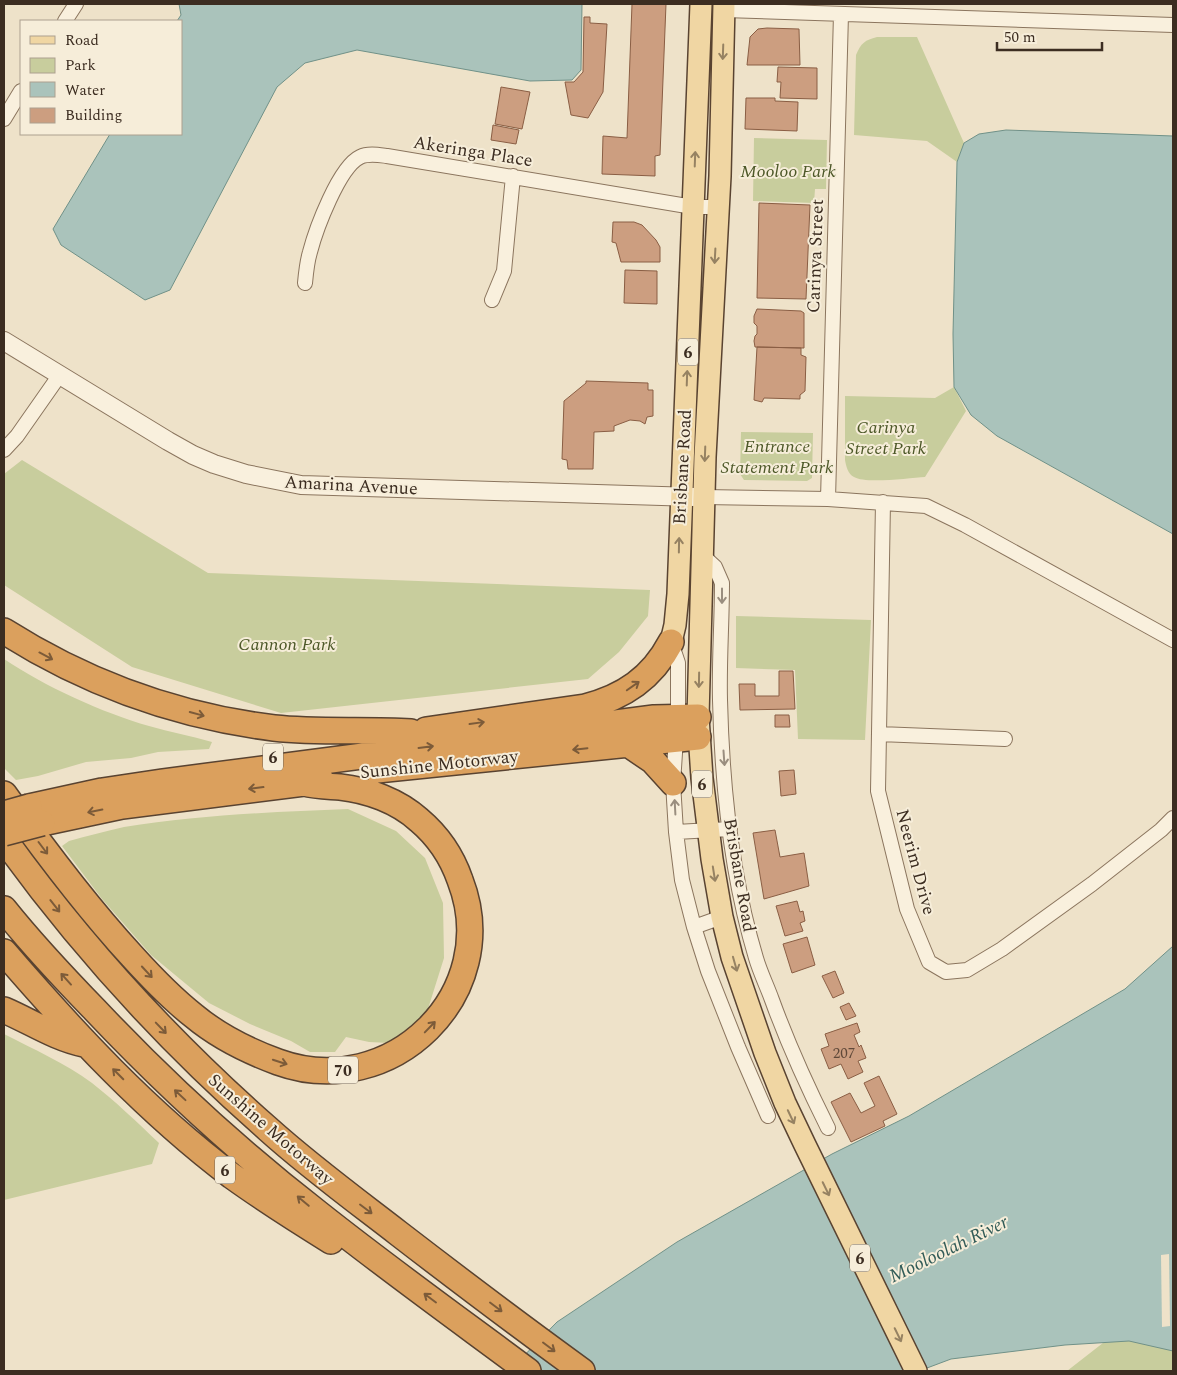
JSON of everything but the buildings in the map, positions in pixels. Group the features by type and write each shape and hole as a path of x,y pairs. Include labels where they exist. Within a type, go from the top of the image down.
{"highway":[{"path":"4,631 26,646 76,672 118,690 208,718 276,728 412,732"},
{"name":"6","path":"135,786 162,774 386,739 412,732 598,704 624,692 648,675 657,665 671,642"},
{"name":"Sunshine Motorway","path":"4,833 35,815 94,792 654,718 687,728"},
{"name":"Sunshine Motorway","path":"4,814 35,815 122,806 304,782 333,775 628,744 687,728"},
{"path":"628,744 653,761 674,782"},
{"name":"70","path":"4,794 45,851 96,916 150,975 195,1017 244,1048 279,1063 307,1069 331,1071 355,1068 382,1060 416,1040 432,1026 447,1007 464,972 469,947 468,908 463,888 452,862 436,836 420,820 397,805 368,793 304,782"},
{"name":"Sunshine Motorway","path":"4,839 23,866 87,946 160,1027 209,1076 268,1130 331,1182 582,1371"},
{"name":"Sunshine Motorway","path":"4,909 131,1048 184,1099 311,1208 528,1371"},
{"name":"6","path":"4,952 88,1045 156,1111 232,1175 352,1256 383,1262"},
{"path":"4,1010 66,1040 88,1045"}],"main road":[{"name":"Brisbane Road","path":"671,642 676,615 701,4"},
{"name":"Brisbane Road","path":"724,7 718,208 702,555 687,728 708,831 722,917 740,982 765,1053 805,1146 916,1371"}],"street":[{"path":"66,20 76,4"},
{"path":"724,7 841,14 1173,25"},
{"name":"Carinya Street","path":"828,499 841,14"},
{"path":"4,119 20,93"},
{"name":"Akeringa Place","path":"305,283 309,253 327,206 347,168 362,156 387,156 693,207 718,208"},
{"path":"492,300 504,270 513,176"},
{"name":"Amarina Avenue","path":"4,341 192,455 246,474 301,485 704,497"},
{"path":"4,450 17,436 59,376"},
{"path":"704,497 828,499 926,506 965,524 1173,640"},
{"name":"Neerim Drive","path":"884,502 878,791 907,909 929,962 946,972 967,970 1002,949 1092,884 1161,830 1173,818"},
{"name":"Brisbane Road","path":"702,555 715,567 722,583 720,699 730,829 740,891 756,958 785,1035 828,1128"},
{"name":"Brisbane Road","path":"671,642 678,663 687,728 674,782 676,832 682,880 694,927 722,1007 768,1116"},
{"path":"880,734 1004,739"},
{"path":"676,832 730,829"},
{"name":"Brisbane Road","path":"694,927 722,917"}],"green space":[{"path":"877,37 917,37 964,143 957,162 927,141 854,135 856,55 864,43 869,39"},
{"name":"Mooloo Park","path":"754,138 827,140 826,189 815,189 814,203 753,201"},
{"name":"Carinya Street Park","path":"954,387 966,411 925,477 868,480 854,477 850,474 845,460 845,396 935,398"},
{"name":"Entrance Statement Park","path":"741,432 813,433 812,478 807,481 744,480 740,474"},
{"name":"Cannon Park","path":"22,460 208,573 650,590 648,616 619,652 588,679 281,713 132,667 4,585 4,474"},
{"path":"736,616 871,620 865,740 798,739 795,670 736,668"},
{"path":"4,659 55,689 113,714 149,726 212,742 209,749 158,752 131,758 86,762 38,776 16,780 4,768"},
{"path":"348,809 396,831 425,858 443,903 444,958 427,1012 390,1043 369,1042 346,1037 335,1052 310,1052 291,1041 250,1024 209,1003 151,955 102,899 62,846 69,841 96,834 152,823 292,811"},
{"path":"4,1034 71,1069 118,1104 159,1143 152,1164 4,1200"},
{"path":"1135,1318 1173,1318 1173,1371 1067,1371"}],"water":[{"path":"179,4 582,4 581,70 572,80 530,81 357,50 305,63 277,87 170,290 145,300 61,245 53,229 109,135 182,135 182,20 178,20 181,15"},
{"path":"1006,130 1173,136 1173,534 997,436 971,415 954,387 953,334 957,162 964,143 979,134"},
{"name":"Mooloolah River","path":"1173,946 1173,1351 1129,1341 1065,1345 951,1359 919,1371 509,1371 557,1322 677,1242 832,1154 909,1116 1125,989"}],"pier":[{"path":"1169,1254 1170,1326 1162,1327 1161,1255"}]}
